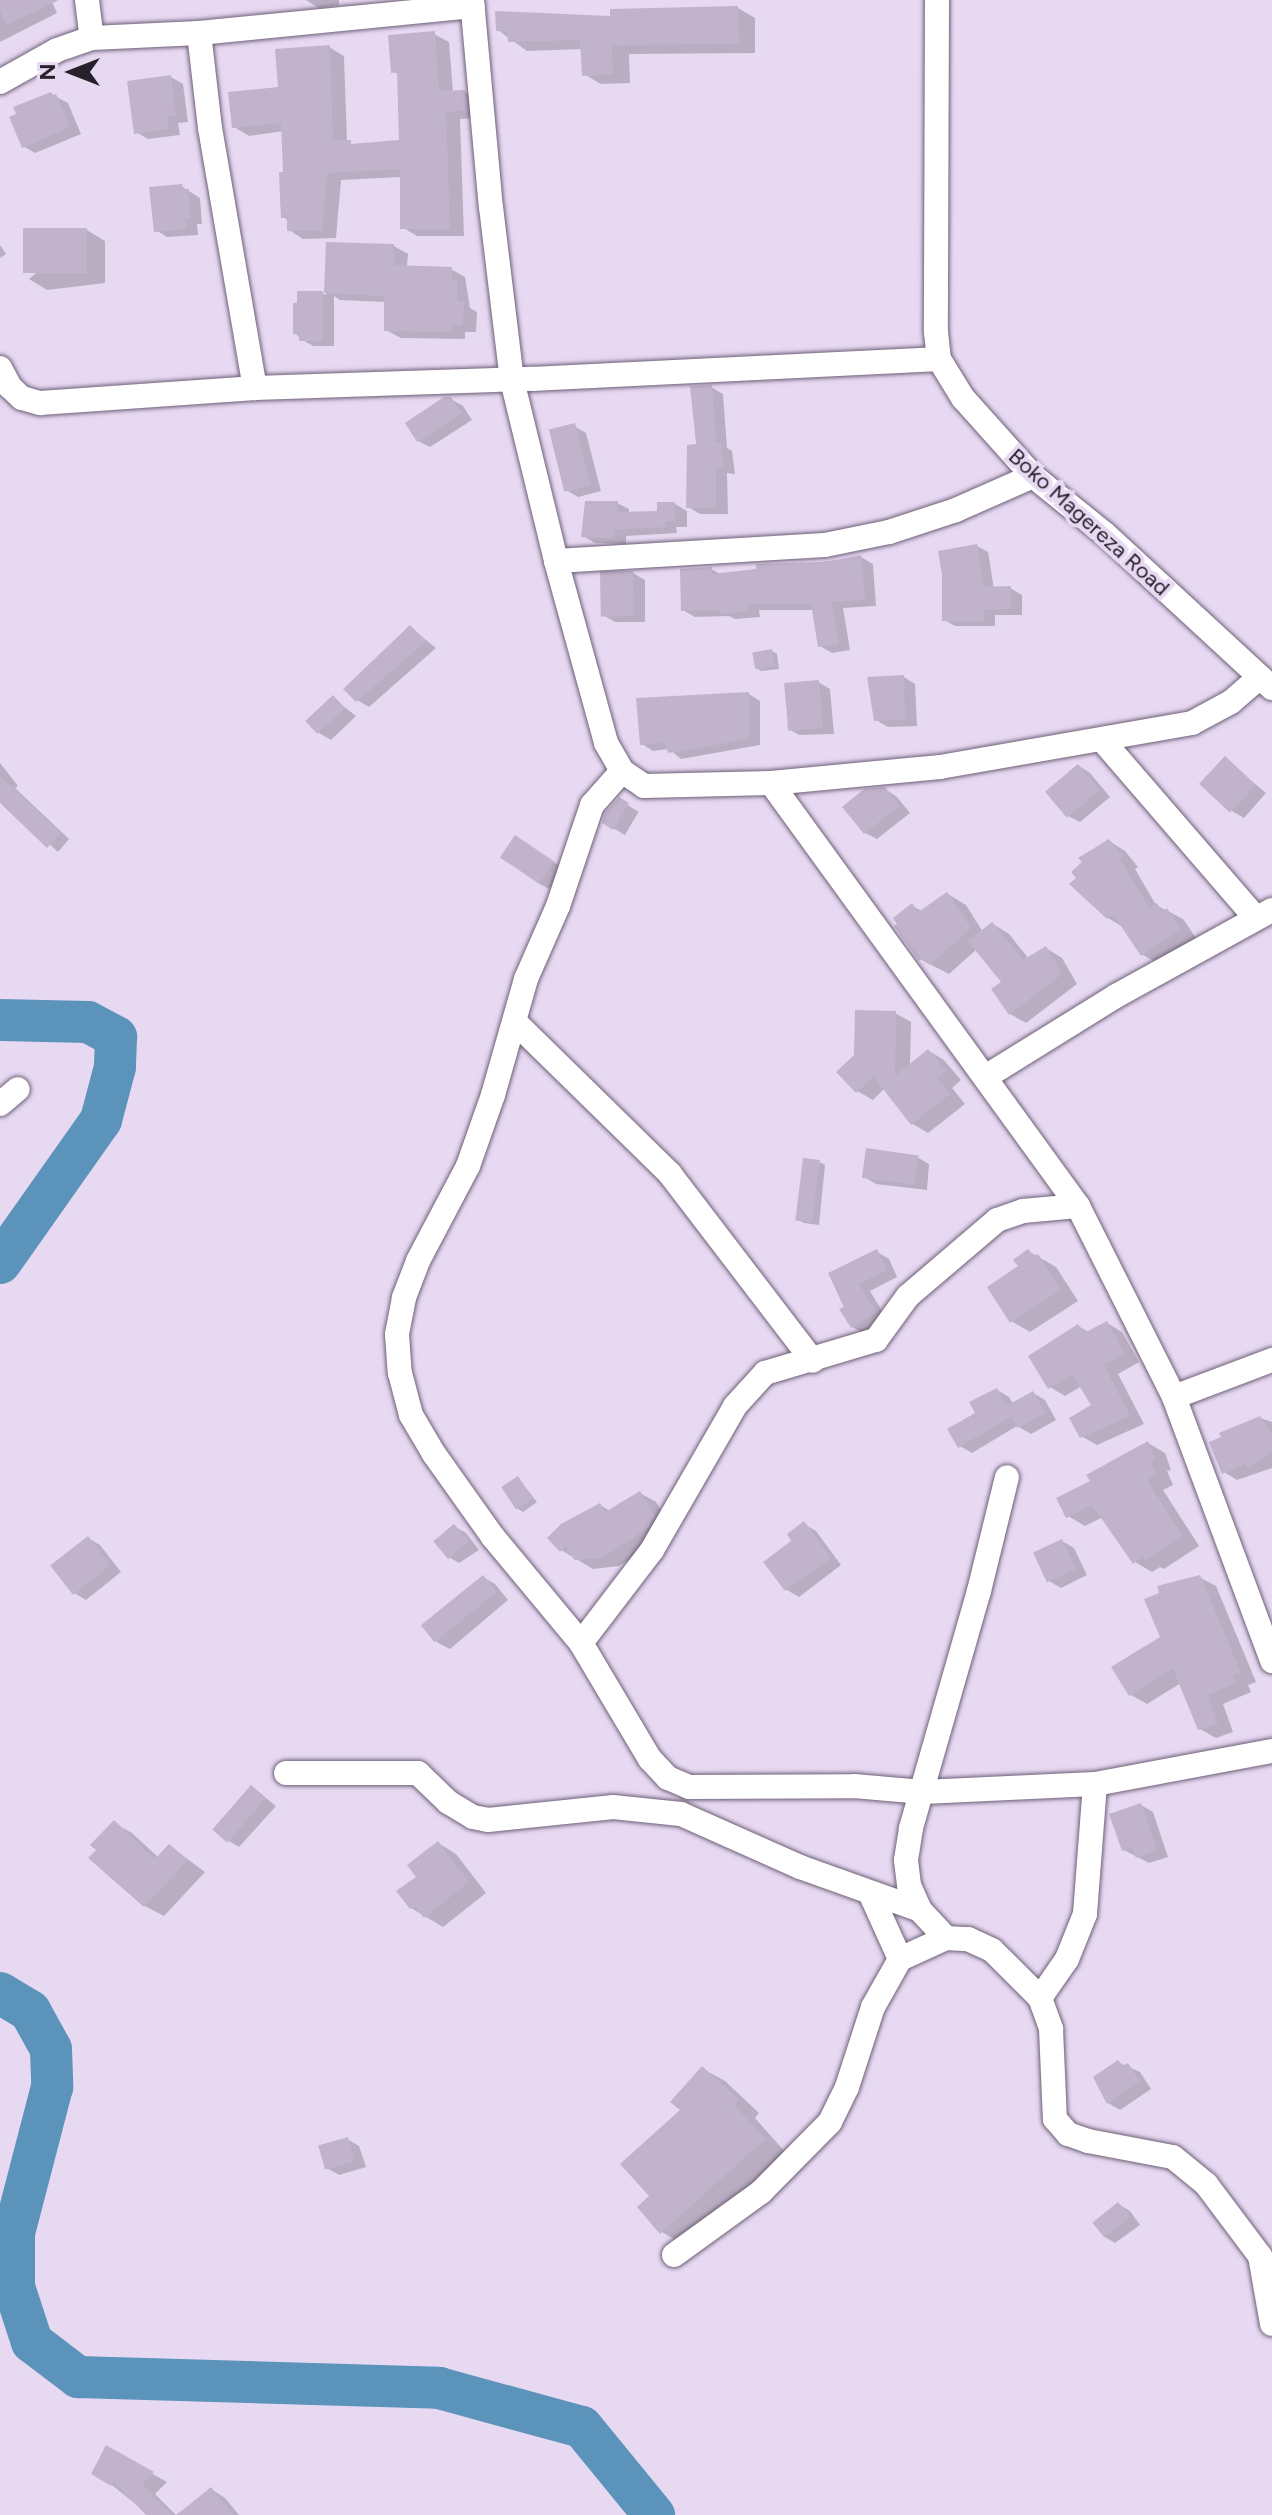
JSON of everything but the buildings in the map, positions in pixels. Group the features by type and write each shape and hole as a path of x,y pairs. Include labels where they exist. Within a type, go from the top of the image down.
{"street":[{"path":"87,0 92,38"},
{"name":"Boko Magereza Road","path":"937,0 936,332 939,359 963,398 1033,476 1105,534 1266,682"},
{"path":"0,82 57,50 92,38 199,33 472,3 491,207 512,380 556,561 606,743 622,771 644,786 771,783 940,767 1103,741 1192,723 1266,682"},
{"path":"199,33 210,128 255,388"},
{"path":"0,368 10,387 22,398 40,403 255,388 512,380 939,359"},
{"path":"556,561 825,545 889,532 956,510 1033,476"},
{"path":"987,1076 1116,996 1264,914 1103,741"},
{"path":"622,771 592,805 558,906 526,979 468,1166 418,1261 404,1298 397,1334 400,1373 411,1415 434,1454 493,1537 581,1643 650,1759 668,1778 689,1787 854,1786 923,1792 1095,1784 1272,1751"},
{"path":"771,783 987,1076 1078,1206 1174,1397 1272,1661"},
{"path":"515,1022 670,1174 813,1361"},
{"path":"581,1643 652,1550 735,1406 765,1373 876,1340 908,1296 997,1220 1023,1211 1078,1206"},
{"path":"1174,1397 1272,1360"},
{"path":"946,1938 920,1910 909,1885 906,1860 911,1828 1007,1477"},
{"path":"286,1773 418,1773 448,1802 473,1817 488,1820 613,1807 681,1814 871,1895 920,1910"},
{"path":"1040,1998 1067,1959 1085,1914 1095,1784"},
{"path":"871,1895 900,1959"},
{"path":"674,2255 761,2192 830,2122 847,2087 873,2007 900,1959 946,1938 968,1939 992,1950 1040,1998 1051,2029 1055,2119 1068,2134 1088,2141 1173,2157 1206,2184 1260,2256 1272,2324"}],"waterway":[{"path":"0,1020 88,1022 116,1037 115,1067 101,1120 0,1263"},
{"path":"0,1993 30,2011 51,2049 52,2087 14,2233 14,2287 32,2342 78,2377 439,2388 582,2427 654,2515"}]}
